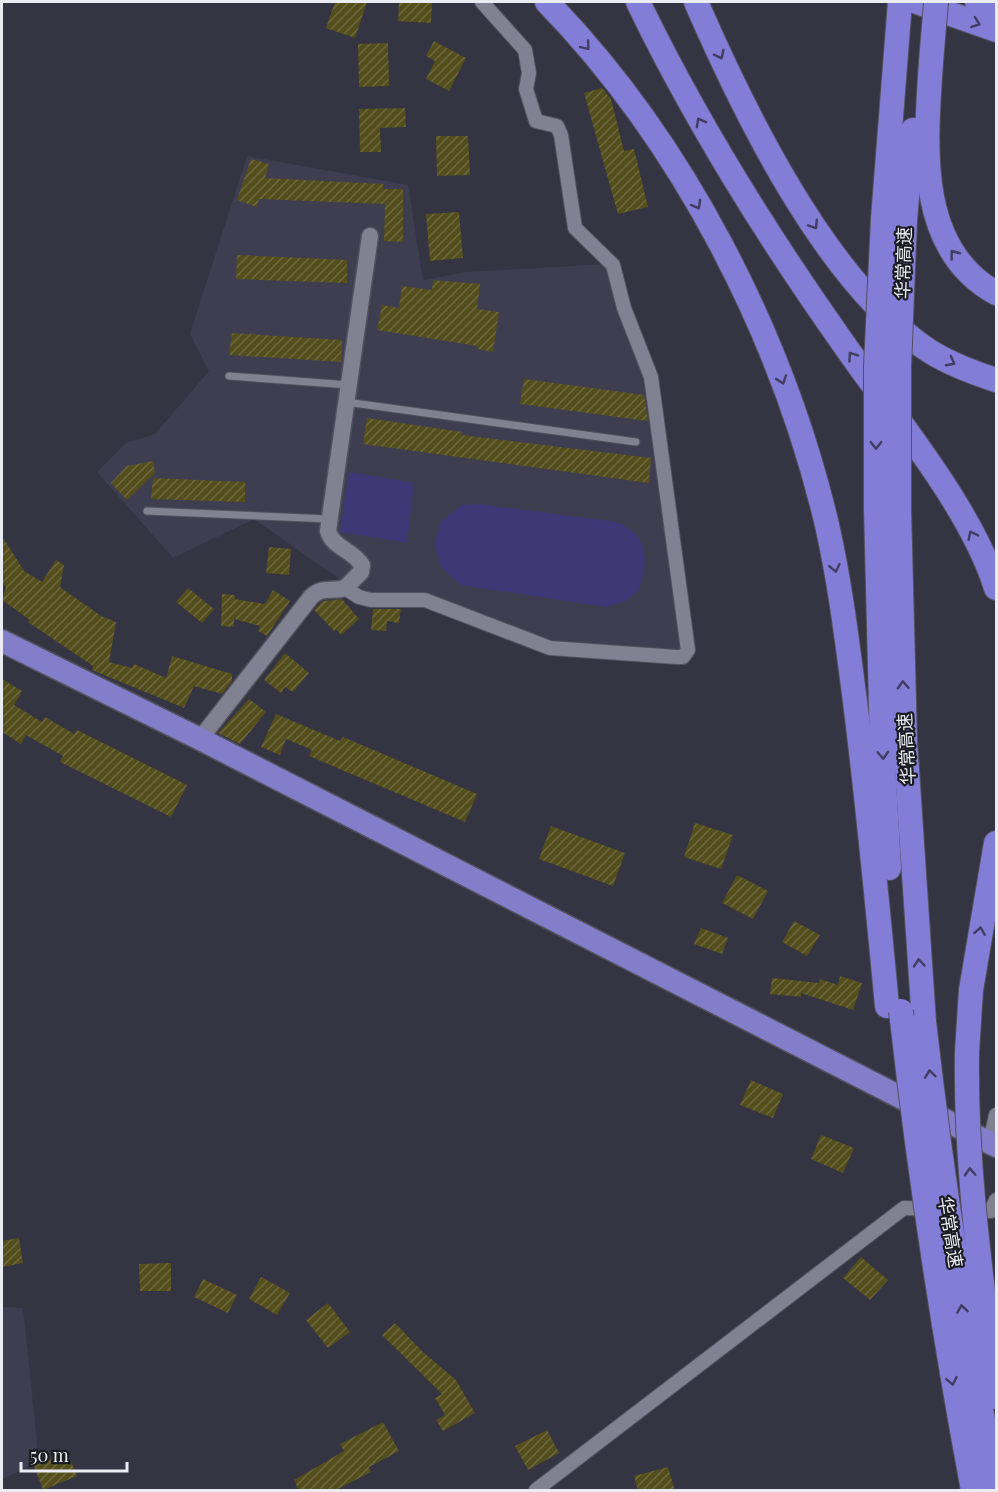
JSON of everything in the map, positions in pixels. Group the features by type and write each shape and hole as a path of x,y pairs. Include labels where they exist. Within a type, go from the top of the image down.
{"highway":[{"path":"547,2 615,80 678,171 735,272 769,346 809,457 827,526 848,648 894,1009"},
{"path":"638,2 716,150 775,245 934,471 966,522 996,588"},
{"path":"696,2 747,110 797,198 827,245 856,283 922,346 966,370 996,380"},
{"path":"888,2 894,220"},
{"path":"889,58 900,2"},
{"path":"917,2 996,30"},
{"name":"华常高速","path":"925,2 925,62 894,220 899,367 887,508 882,746 894,1009 945,1339 973,1491"},
{"path":"936,2 925,62 926,153 935,214 948,247 968,271 996,293"},
{"path":"977,2 996,8"},
{"name":"华常高速","path":"887,508 924,1022 942,1178 968,1346 996,1491"},
{"path":"2,641 200,739 994,1148"},
{"path":"996,843 971,990 966,1104 971,1191 996,1397"}],"street":[{"path":"200,739 311,597 317,591 327,588 345,588 358,597 371,600 425,600 560,650 683,657 688,650 651,377 624,308 613,266 575,228 561,135 556,126 536,121 526,89 529,73 525,50 482,2"},
{"path":"345,588 361,572 362,565 330,538 330,519 370,236"},
{"path":"994,1148 996,1115"},
{"path":"536,1491 904,1208 991,1210 996,1200"}],"lane":[{"path":"229,376 349,385"},
{"path":"346,402 636,442"},
{"path":"147,511 330,519"}],"shaded area":[{"path":"247,156 408,185 423,280 467,272 606,264 649,386 685,651 547,645 426,598 365,597 254,519 173,558 97,472 126,443 155,434 209,371 190,334"},
{"path":"349,472 414,483 407,543 340,532"},
{"path":"479,504 617,522 628,528 641,542 644,550 644,570 638,591 625,601 607,607 461,585 441,567 435,544 441,521 462,505"},
{"path":"2,1307 23,1308 39,1462 2,1479"}],"building":[{"path":"335,2 367,2 355,38 326,28"},
{"path":"399,2 432,2 431,23 398,21"},
{"path":"434,41 466,58 449,91 426,79 435,61 426,56"},
{"path":"388,43 389,86 359,87 358,44"},
{"path":"602,88 611,99 624,151 634,149 648,207 618,214 584,93"},
{"path":"405,108 406,127 380,128 381,152 360,152 359,109"},
{"path":"436,136 468,136 470,175 437,176"},
{"path":"251,159 269,164 265,178 383,184 383,189 403,189 403,242 384,241 385,204 259,199 257,207 237,200"},
{"path":"459,212 463,258 430,261 426,214"},
{"path":"237,255 347,260 347,283 236,279"},
{"path":"433,280 480,284 477,309 499,312 493,352 478,349 478,346 377,330 382,305 399,308 402,286 432,290"},
{"path":"232,333 342,340 341,362 229,355"},
{"path":"524,379 644,395 648,421 520,404"},
{"path":"367,418 462,432 461,435 651,458 649,483 363,444"},
{"path":"153,461 155,473 127,500 111,483 127,466"},
{"path":"153,478 245,482 245,502 151,499"},
{"path":"2,536 24,571 42,582 56,560 64,565 60,587 101,616 116,622 109,662 132,668 134,664 166,678 172,656 232,674 232,681 222,694 194,686 184,708 92,670 93,666 28,622 30,620 2,600 6,587 2,584"},
{"path":"269,547 291,549 289,575 266,573"},
{"path":"188,588 214,609 202,623 176,602"},
{"path":"273,590 290,601 267,636 258,631 260,626 234,619 234,627 221,626 222,594 235,595 235,599 265,604"},
{"path":"342,599 359,619 341,635 336,629 334,631 314,610 323,601"},
{"path":"373,609 401,609 399,623 387,621 386,631 371,630"},
{"path":"285,653 309,673 293,692 285,687 281,693 264,680"},
{"path":"2,679 22,691 14,705 42,722 45,717 74,734 77,730 187,785 171,817 60,762 63,756 26,735 21,744 2,732"},
{"path":"249,699 266,712 240,744 218,733"},
{"path":"276,714 340,741 343,737 477,794 465,822 309,756 312,750 286,739 280,755 261,747"},
{"path":"695,823 733,835 721,869 684,857"},
{"path":"551,826 625,853 613,886 539,859"},
{"path":"737,875 768,891 753,919 722,903"},
{"path":"794,921 820,935 807,956 782,942"},
{"path":"701,928 728,938 722,954 694,944"},
{"path":"840,976 862,983 853,1010 801,993 801,997 770,994 772,978 819,983 820,979 838,985"},
{"path":"751,1080 783,1094 773,1118 740,1105"},
{"path":"821,1135 854,1148 843,1173 811,1159"},
{"path":"19,1238 23,1263 2,1267 2,1241"},
{"path":"861,1257 888,1280 870,1300 843,1278"},
{"path":"171,1263 171,1291 140,1291 139,1264"},
{"path":"261,1277 290,1293 277,1315 249,1299"},
{"path":"203,1279 237,1295 228,1313 194,1297"},
{"path":"328,1303 350,1332 328,1348 306,1320"},
{"path":"395,1323 423,1352 456,1380 475,1413 443,1431 436,1420 445,1415 435,1398 442,1394 382,1335"},
{"path":"383,1422 399,1451 369,1467 371,1472 334,1491 299,1491 294,1480 344,1451 340,1444"},
{"path":"547,1430 559,1453 528,1470 515,1446"},
{"path":"67,1452 77,1476 43,1490 34,1466"},
{"path":"668,1467 675,1491 638,1491 634,1476"}]}
